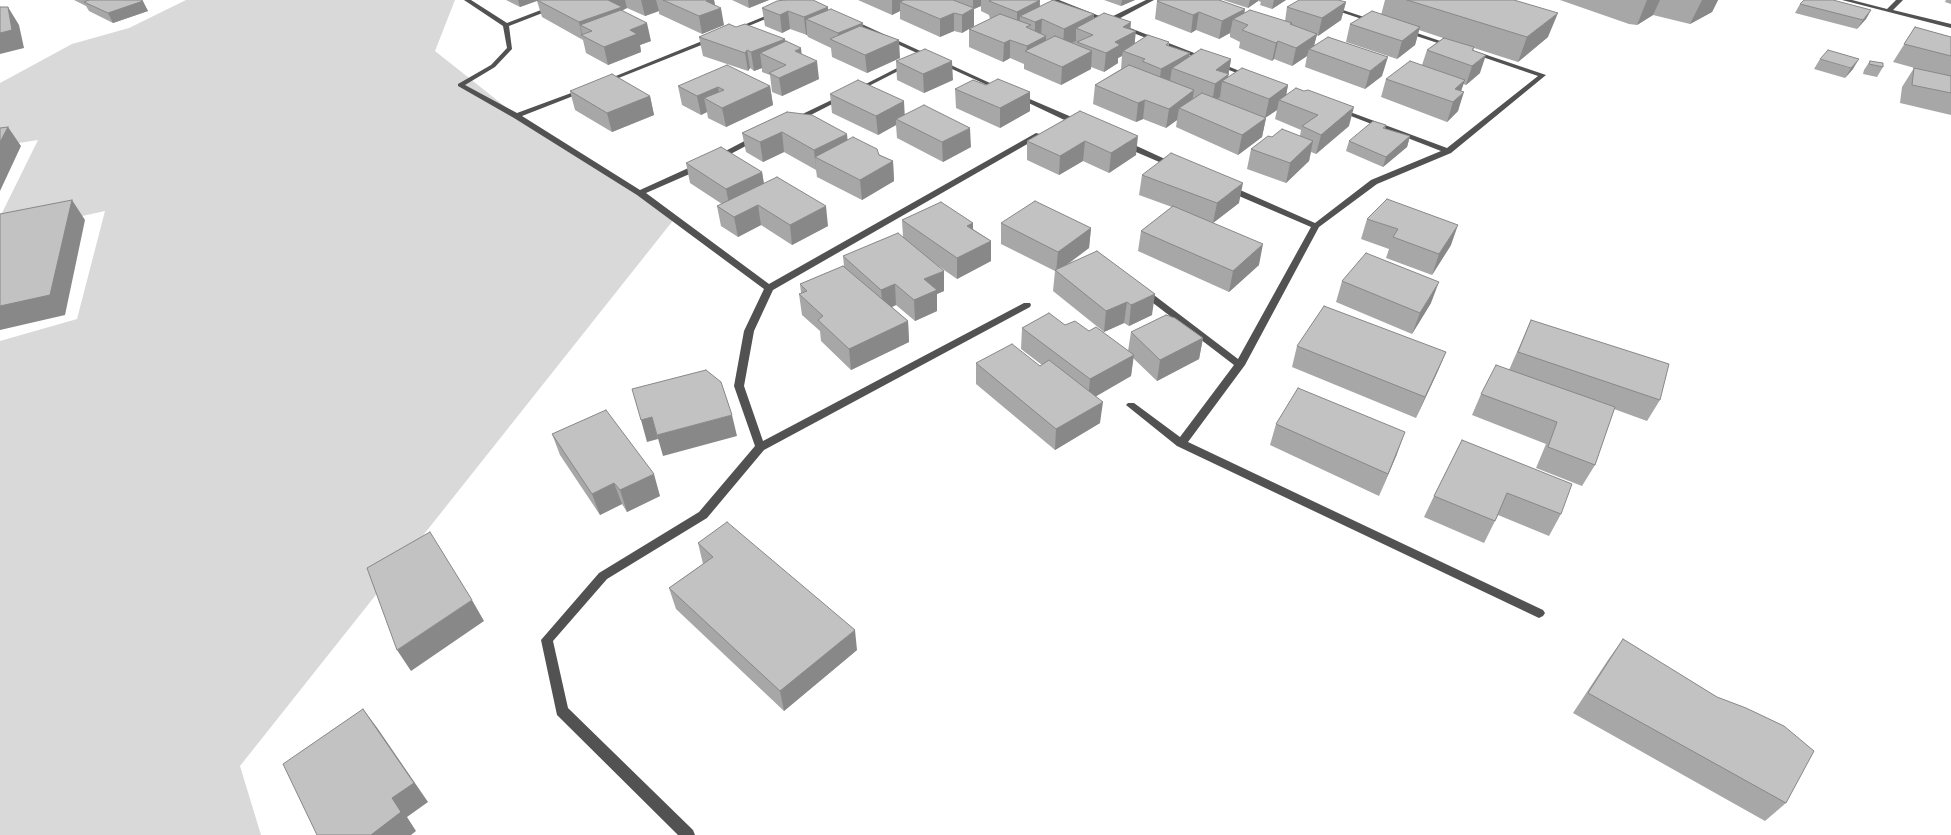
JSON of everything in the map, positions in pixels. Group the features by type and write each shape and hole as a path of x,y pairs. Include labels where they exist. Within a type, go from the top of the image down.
{"street":[{"path":"467,0 506,25 510,48 494,66 460,85 518,116 640,193 769,288"},
{"path":"506,25 573,0"},
{"path":"1054,0 1255,78"},
{"path":"1108,21 1151,0"},
{"path":"1307,0 1382,24"},
{"path":"1845,0 1951,26"},
{"path":"1888,11 1900,0"},
{"path":"728,33 781,12"},
{"path":"841,17 1086,126"},
{"path":"1400,29 1456,47"},
{"path":"518,116 719,36"},
{"path":"1181,444 1240,365 1316,226 1374,182 1448,151 1543,75 1466,50"},
{"path":"787,124 926,56"},
{"path":"1330,106 1448,151"},
{"path":"1060,124 1068,119"},
{"path":"760,448 739,386 749,331 769,288 1051,129"},
{"path":"713,160 761,136"},
{"path":"1120,141 1181,168"},
{"path":"640,193 705,164"},
{"path":"1217,183 1316,226"},
{"path":"1132,282 1240,365"},
{"path":"688,835 562,711 547,640 603,576 703,515 760,448 1027,305"},
{"path":"1131,405 1181,444 1539,613"}],"shaded area":[{"path":"186,0 455,0 435,51 517,116 675,218 240,766 261,835 0,835 0,341 77,319 105,211 0,234 0,217 38,140 0,146 0,83 72,44 129,28"}],"building":[{"path":"89,0 143,1 108,13 84,2"},
{"path":"537,0 608,0 622,7 579,22"},
{"path":"663,0 709,0 706,1 721,8 699,16"},
{"path":"813,0 828,7 804,17 788,11 780,15 762,8 777,1"},
{"path":"904,0 953,0 974,8 962,15 954,13 940,19 900,2"},
{"path":"1040,0 1017,12 989,1"},
{"path":"1053,0 1094,14 1064,29 1042,19 1035,22 1020,16"},
{"path":"1219,0 1245,9 1222,21 1199,12 1193,15 1157,1"},
{"path":"1299,0 1338,0 1346,2 1322,18 1287,7"},
{"path":"1407,0 1514,0 1558,13 1527,37"},
{"path":"1804,0 1833,0 1871,10 1863,20 1800,4"},
{"path":"0,7 8,7 12,30 0,33"},
{"path":"831,9 863,23 838,33 806,19"},
{"path":"621,10 647,23 630,30 637,34 604,47 581,35 592,31 580,25"},
{"path":"1250,10 1292,23 1290,24 1317,34 1296,48 1278,41 1276,43 1242,30 1248,25 1233,19"},
{"path":"1372,11 1420,27 1402,41 1350,24"},
{"path":"1104,13 1131,22 1123,27 1136,31 1115,42 1120,45 1106,53 1077,42 1093,35 1076,28"},
{"path":"1000,14 1031,25 1026,27 1046,36 1027,46 1010,40 1004,43 969,29"},
{"path":"729,24 736,27 745,24 785,39 751,52 747,50 745,53 699,37"},
{"path":"860,26 899,40 865,55 830,39"},
{"path":"1915,27 1951,37 1951,56 1904,44"},
{"path":"1148,35 1169,42 1166,45 1190,53 1161,69 1142,61 1145,59 1123,51"},
{"path":"1055,36 1092,51 1062,67 1025,51"},
{"path":"1328,37 1388,57 1370,71 1309,49"},
{"path":"1444,38 1474,47 1472,50 1486,55 1472,66 1427,50"},
{"path":"786,41 801,48 795,51 817,61 779,78 769,73 786,65 760,53"},
{"path":"925,49 952,61 923,74 896,61"},
{"path":"1201,49 1231,59 1216,70 1229,74 1215,84 1172,68"},
{"path":"1828,50 1859,59 1851,68 1820,59"},
{"path":"1410,61 1465,80 1455,89 1464,92 1453,102 1386,79"},
{"path":"1870,61 1883,63 1883,67 1869,64"},
{"path":"727,65 770,86 722,108 704,98 724,90 718,87 697,96 678,86"},
{"path":"1129,65 1194,90 1169,109 1145,100 1138,103 1095,85"},
{"path":"1242,68 1288,85 1269,99 1222,81"},
{"path":"1914,68 1951,76 1951,93 1912,85"},
{"path":"612,74 650,96 607,113 570,91"},
{"path":"998,79 1030,92 1000,108 955,89 973,80 986,85"},
{"path":"858,80 904,101 876,116 830,94"},
{"path":"1296,88 1304,91 1308,90 1354,107 1321,135 1302,126 1318,115 1279,100"},
{"path":"1202,93 1266,118 1242,135 1179,108"},
{"path":"924,105 970,128 942,142 896,119"},
{"path":"1080,111 1138,136 1111,153 1085,141 1060,156 1027,141"},
{"path":"787,112 812,115 847,134 814,150 782,132 760,142 742,133"},
{"path":"1373,121 1386,125 1383,128 1410,136 1386,157 1349,141"},
{"path":"8,127 0,142 0,128"},
{"path":"1282,129 1313,141 1290,163 1251,149 1268,136 1272,137"},
{"path":"853,137 877,149 879,155 893,161 860,180 815,157"},
{"path":"721,147 762,172 726,189 686,163"},
{"path":"1171,153 1243,183 1217,203 1142,175"},
{"path":"777,177 826,206 790,225 758,205 734,217 717,206"},
{"path":"1387,199 1458,225 1439,254 1393,237 1398,229 1367,219"},
{"path":"72,200 50,295 0,306 0,214"},
{"path":"1035,201 1091,228 1058,252 1001,223"},
{"path":"941,202 973,223 967,226 991,241 957,258 902,220"},
{"path":"1173,206 1263,244 1233,271 1141,231"},
{"path":"898,233 944,271 924,279 937,290 914,300 895,284 881,290 843,256"},
{"path":"1097,251 1155,294 1131,305 1127,302 1106,311 1055,270"},
{"path":"1366,253 1439,282 1420,313 1342,281"},
{"path":"843,266 908,321 849,349 818,320 823,316 799,294 807,291 800,284"},
{"path":"1324,306 1446,352 1425,397 1297,346"},
{"path":"1049,313 1065,325 1075,321 1089,331 1096,327 1134,355 1090,379 1022,328"},
{"path":"1166,315 1175,318 1203,338 1160,360 1131,332"},
{"path":"1531,320 1669,364 1660,400 1518,352"},
{"path":"1012,344 1040,366 1049,360 1103,402 1056,429 976,363"},
{"path":"1496,365 1615,407 1595,465 1548,447 1557,422 1481,394"},
{"path":"706,370 721,382 732,415 657,435 652,417 641,420 632,389"},
{"path":"1298,388 1405,432 1388,474 1276,424"},
{"path":"606,410 654,474 620,490 614,483 592,494 552,434"},
{"path":"1462,440 1572,484 1561,514 1507,493 1495,521 1434,496"},
{"path":"727,522 855,630 780,691 669,588 713,557 698,543"},
{"path":"430,532 472,600 397,650 367,568"},
{"path":"1623,639 1717,697 1784,726 1814,751 1786,803 1588,693"},
{"path":"363,709 414,783 392,798 401,812 371,835 317,835 283,764"}]}
